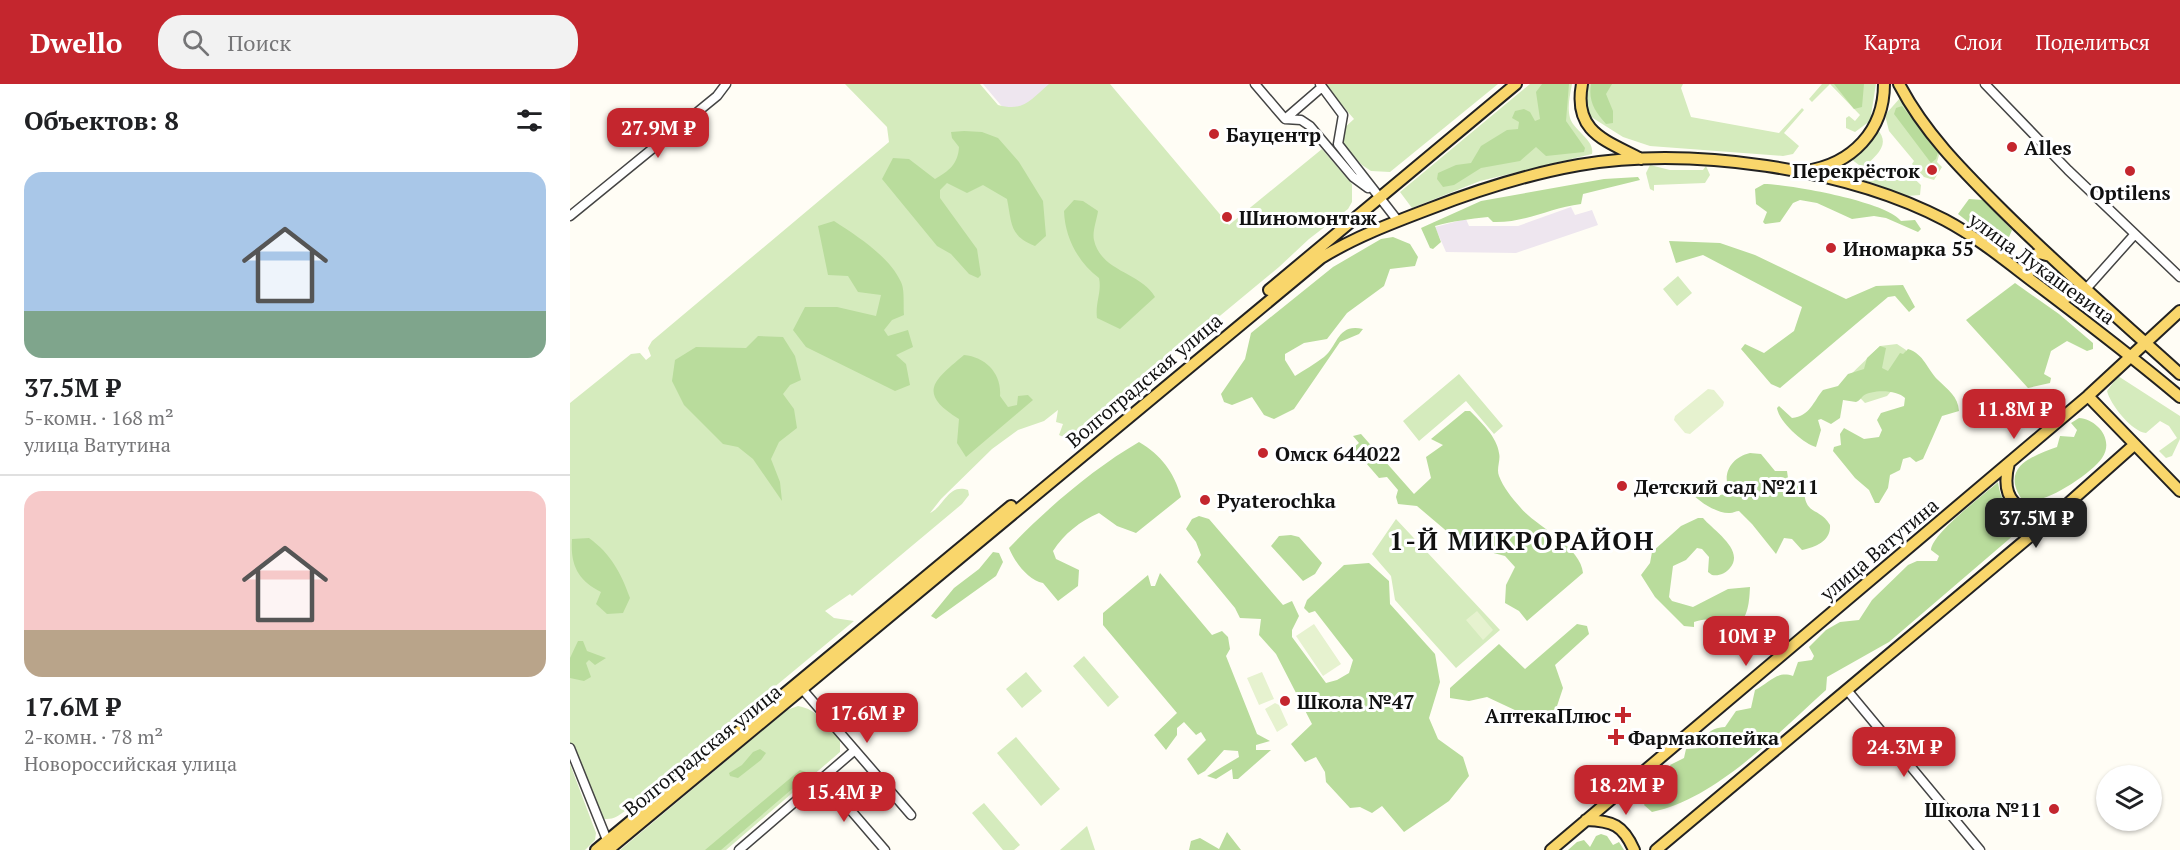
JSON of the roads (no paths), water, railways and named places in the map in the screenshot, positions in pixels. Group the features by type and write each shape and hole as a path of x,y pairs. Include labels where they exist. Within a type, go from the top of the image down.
{"main road":[{"name":"Волгоградская улица","path":"609,846 1516,84"},
{"path":"1582,84 1579,103 1581,116 1589,129 1641,160"},
{"path":"1800,172 1831,165 1868,138 1882,108 1884,84"},
{"name":"улица Лукашевича","path":"1899,84 1914,112 1943,149 2050,257 2180,374"},
{"name":"Волгоградская улица","path":"596,850 609,846 803,690 1305,270 1338,248 1398,221 1511,180 1581,165 1641,160 1705,160 1800,172"},
{"name":"улица Лукашевича","path":"1800,172 1862,188 1922,209 1962,230 2133,357 2180,397"},
{"path":"2031,280 2025,269 2029,258 2039,253 2050,257"},
{"path":"2048,293 2067,297 2085,290"},
{"name":"улица Ватутина","path":"1551,850 2088,396 2133,357 2180,311"},
{"path":"2088,396 2180,491"},
{"path":"1656,850 2053,517 2133,445"},
{"path":"2009,463 2005,479 2009,496 2019,507 2032,514 2053,517"},
{"path":"1586,820 1607,821 1624,831 1634,850"}],"street":[{"path":"570,216 717,96 726,84"},
{"path":"1256,84 1285,119 1301,120 1310,126 1353,177 1371,190 1398,221"},
{"path":"1985,84 2068,170 2180,277"},
{"path":"1285,119 1321,85 1343,115 1338,144 1360,170 1371,190"},
{"path":"2085,290 2135,234"},
{"path":"803,690 911,815"},
{"path":"1847,690 1980,850"},
{"path":"570,748 609,846"},
{"path":"739,850 855,750"},
{"path":"823,778 885,850"}],"place":[{"name":"Бауцентр","path":"1214,134"},
{"name":"Alles","path":"2012,147"},
{"name":"Перекрёсток","path":"1932,170"},
{"name":"Optilens","path":"2130,171"},
{"name":"Шиномонтаж","path":"1227,217"},
{"name":"Иномарка 55","path":"1831,248"},
{"name":"Омск 644022","path":"1263,453"},
{"name":"Детский сад №211","path":"1622,486"},
{"name":"Pyaterochka","path":"1205,500"},
{"name":"Школа №47","path":"1285,701"},
{"name":"АптекаПлюс","path":"1623,715"},
{"name":"Фармакопейка","path":"1616,737"},
{"name":"Школа №11","path":"2054,809"}],"district":[{"name":"1-Й МИКРОРАЙОН","path":"1522,540"}]}
